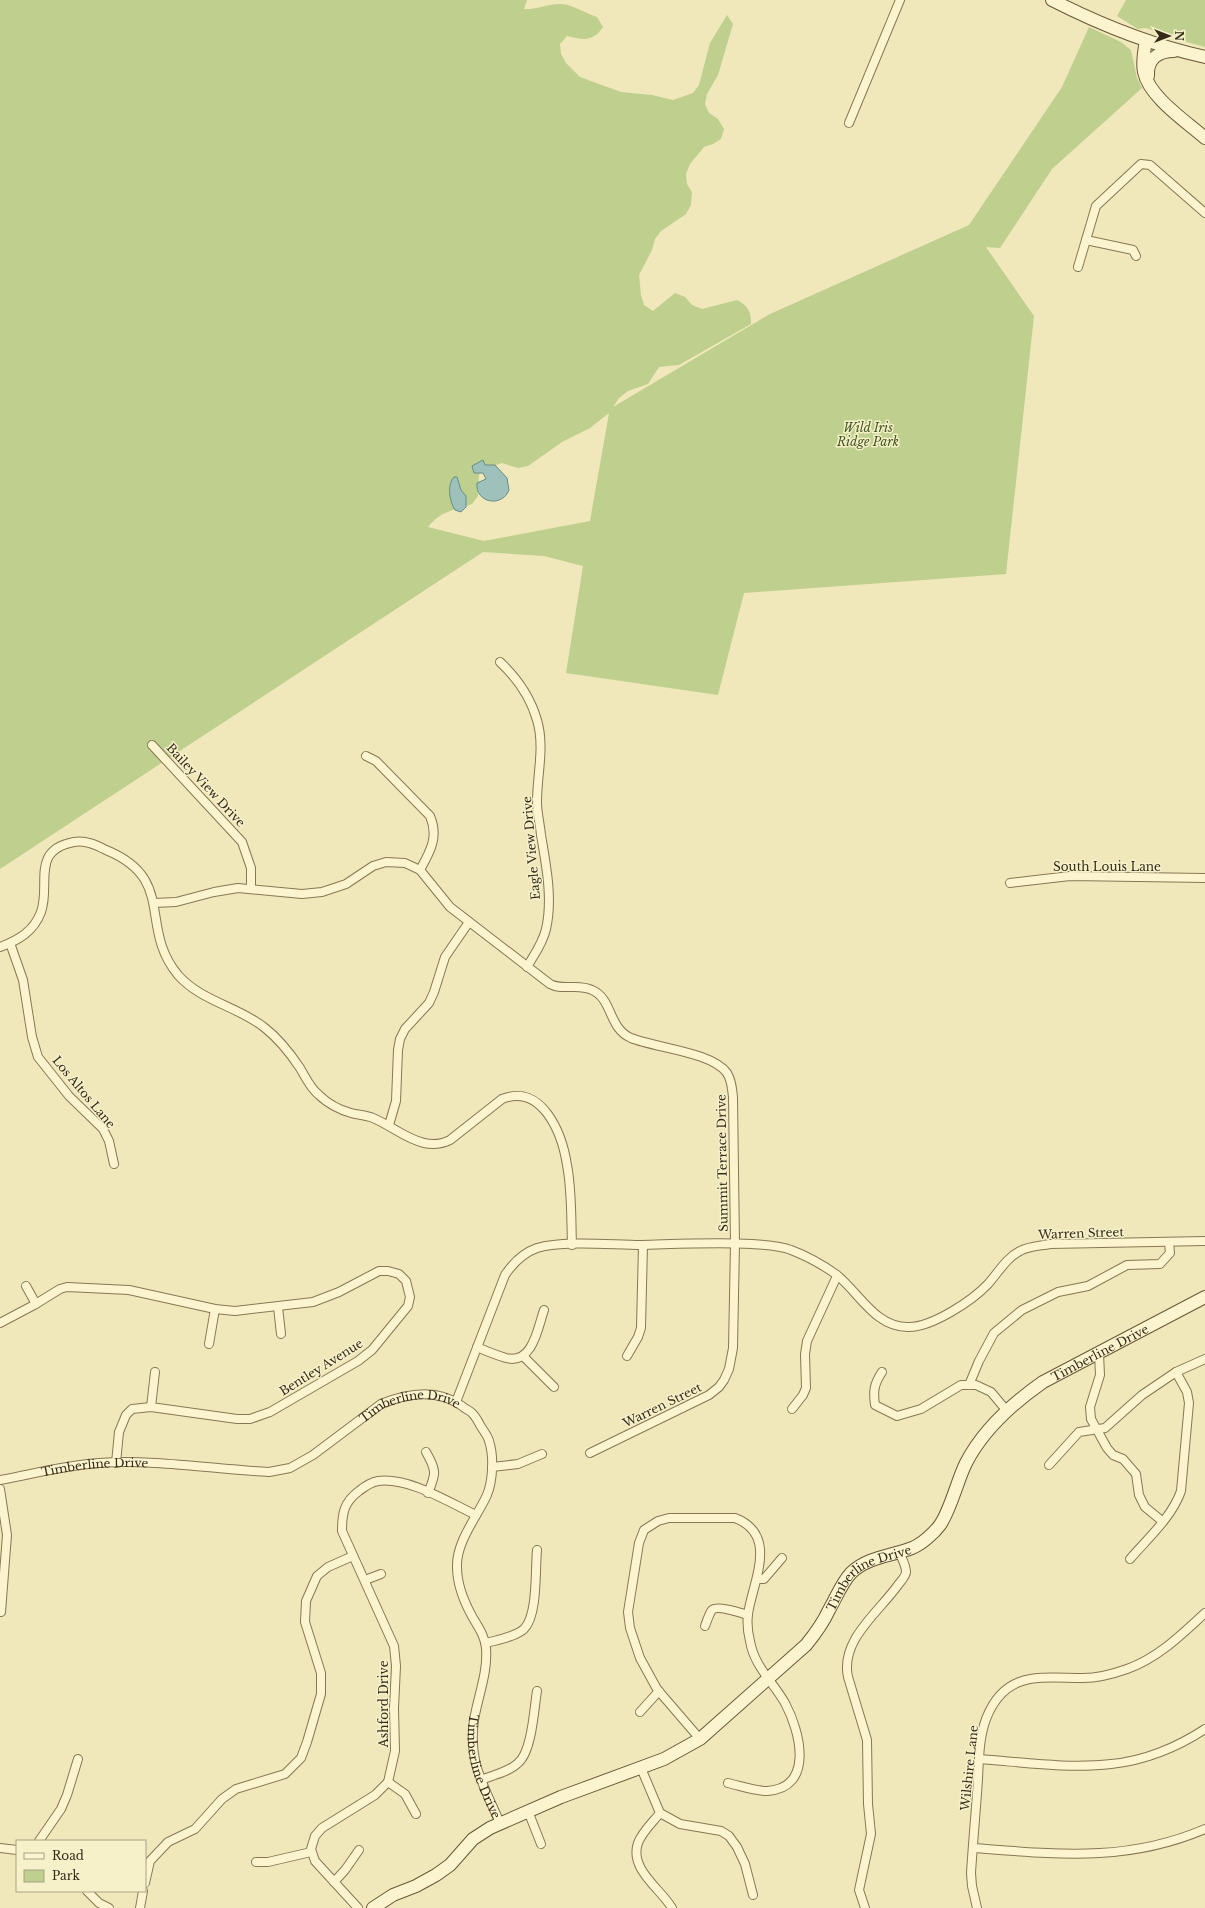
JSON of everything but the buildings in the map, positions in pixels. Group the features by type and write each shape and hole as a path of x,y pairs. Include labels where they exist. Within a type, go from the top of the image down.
{"street":[{"path":"849,123 900,0"},
{"path":"1052,0 1102,24 1146,41 1205,57"},
{"path":"1102,24 1135,46 1144,74 1151,87 1167,104 1205,138"},
{"path":"1144,74 1143,59 1146,41"},
{"path":"1151,87 1148,71 1152,59 1163,52 1179,51"},
{"path":"1078,267 1096,206 1142,161 1150,165 1205,213"},
{"path":"1086,240 1134,250 1136,256"},
{"name":"Eagle View Drive","path":"500,662 516,677 531,704 538,721 541,744 537,804 547,880 549,912 546,930 539,947 527,967"},
{"name":"Bailey View Drive","path":"152,745 242,842 251,868 251,888"},
{"path":"366,756 376,761 430,816 434,828 433,842 420,870"},
{"path":"0,947 20,939 28,932 41,911 44,899 43,873 46,861 52,852 63,845 75,841 87,842 117,854 136,866 146,880 154,903 156,926 163,950 172,966 185,982 208,998 251,1019 268,1030 285,1048 309,1085 324,1099 346,1111 369,1116 423,1143 441,1144 454,1138 494,1103 502,1099 516,1096 533,1100 542,1107 552,1121 565,1155 570,1186 572,1245"},
{"name":"Summit Terrace Drive","path":"154,903 183,900 223,890 251,888 302,894 322,892 346,884 370,868 382,863 400,862 420,870 434,884 447,903 469,922 553,986 582,987 590,989 598,994 605,1002 615,1024 626,1035 714,1062 727,1074 732,1092 735,1244"},
{"name":"South Louis Lane","path":"1010,883 1070,876 1205,878"},
{"path":"389,1125 396,1101 398,1050 400,1039 405,1029 429,1003 445,957 469,922"},
{"name":"Los Altos Lane","path":"10,943 24,984 32,1037 38,1056 69,1096 103,1129 114,1164"},
{"name":"Warren Street","path":"456,1402 502,1282 514,1263 525,1254 536,1249 572,1245 735,1244 785,1248 811,1259 837,1276 883,1321 895,1327 921,1326 949,1313 987,1285 1007,1261 1020,1251 1033,1246 1050,1244 1169,1243 1205,1241"},
{"path":"969,1385 979,1361 994,1333 1022,1310 1058,1292 1088,1286 1127,1265 1160,1264 1170,1253 1169,1243"},
{"name":"Warren Street","path":"590,1453 709,1395 719,1387 729,1369 733,1348 735,1244"},
{"path":"627,1356 638,1337 641,1328 643,1245"},
{"name":"Bentley Avenue","path":"0,1323 36,1304 60,1289 75,1286 143,1292 215,1309 242,1311 313,1302 327,1298 379,1271 388,1271 399,1274 406,1281 410,1297 408,1306 372,1350 358,1361 270,1412 250,1419 236,1419 151,1408 132,1409 126,1415 119,1432 116,1462"},
{"path":"792,1409 803,1395 806,1388 805,1354 807,1341 837,1276"},
{"path":"26,1286 36,1304"},
{"name":"Timberline Drive","path":"373,1908 393,1895 416,1886 436,1875 450,1865 473,1839 490,1828 562,1797 664,1759 700,1739 806,1646 818,1630 838,1592 851,1573 870,1561 913,1548 940,1524 966,1463 978,1443 1023,1396 1043,1382 1099,1354 1205,1297"},
{"path":"278,1307 281,1334"},
{"path":"209,1344 215,1309"},
{"path":"477,1347 509,1359 516,1359 523,1356 531,1348 544,1310"},
{"path":"1099,1354 1100,1375 1090,1407 1092,1419 1107,1448 1113,1455 1122,1459 1136,1474 1139,1495 1146,1507 1162,1521"},
{"path":"523,1356 554,1387"},
{"path":"1049,1464 1079,1432 1105,1428 1142,1395 1176,1372 1205,1359"},
{"path":"151,1408 155,1372"},
{"path":"882,1372 876,1380 873,1390 875,1405 897,1416 921,1409 961,1385 976,1385 991,1392 1007,1411"},
{"path":"1130,1559 1177,1502 1181,1491 1189,1403 1187,1392 1176,1372"},
{"name":"Timberline Drive","path":"0,1480 68,1466 116,1462 269,1472 290,1468 313,1455 381,1404 393,1399 410,1394 426,1394 456,1402 473,1414 489,1441 492,1467 491,1480 487,1494 462,1545 457,1565 458,1584 486,1643 487,1663 474,1719 472,1740 473,1756 481,1780 500,1823"},
{"path":"426,1452 433,1465 435,1474 428,1493"},
{"path":"492,1467 518,1464 542,1454"},
{"name":"Ashford Drive","path":"388,1782 395,1751 394,1708 396,1666 394,1646 342,1531 342,1516 345,1506 351,1497 376,1481 392,1481 411,1485 476,1515"},
{"path":"0,1489 7,1535 1,1612"},
{"path":"700,1739 659,1691 640,1658 630,1628 628,1612 639,1543 644,1530 658,1521 669,1518 735,1518 743,1521 752,1528 759,1539 760,1556 757,1580 748,1615 750,1642 759,1668 769,1679 784,1703 795,1729 799,1753 799,1769 795,1776 787,1784 773,1790 753,1789 728,1783"},
{"path":"486,1643 520,1632 528,1622 533,1609 537,1550"},
{"path":"865,1908 859,1890 871,1834 867,1740 848,1677 847,1667 852,1645 857,1635 887,1601 905,1574 906,1569 899,1551"},
{"path":"146,1879 150,1861 157,1851 168,1842 195,1829 222,1799 236,1789 285,1774 301,1758 321,1694 321,1673 305,1622 306,1601 317,1576 328,1567 354,1556"},
{"path":"757,1580 764,1578 782,1558"},
{"path":"365,1580 381,1574"},
{"path":"705,1626 711,1611 715,1609 731,1610 748,1615"},
{"name":"Wilshire Lane","path":"977,1908 972,1886 979,1759 986,1719 1002,1694 1016,1683 1033,1678 1089,1677 1126,1670 1140,1664 1162,1650 1205,1613"},
{"path":"481,1780 513,1767 523,1758 528,1745 537,1691"},
{"path":"640,1712 659,1691"},
{"path":"979,1759 1078,1766 1111,1764 1140,1758 1166,1749 1193,1737 1205,1729"},
{"path":"40,1840 61,1809 78,1759"},
{"path":"641,1768 660,1813 680,1824 722,1831 729,1836 737,1847 745,1864 753,1895"},
{"path":"358,1908 315,1861 311,1852 313,1841 322,1828 375,1795 388,1782 405,1794 416,1814"},
{"path":"528,1811 541,1844"},
{"path":"660,1813 638,1843 637,1859 644,1874 662,1892 672,1908"},
{"path":"973,1848 1061,1854 1101,1854 1156,1845 1205,1829"},
{"path":"0,1848 16,1850"},
{"path":"334,1882 345,1870 359,1850"},
{"path":"256,1862 268,1862 311,1852"},
{"path":"88,1892 99,1903 106,1907"},
{"path":"140,1908 143,1892"}],"green space":[{"name":"Wild Iris Ridge Park","path":"0,0 527,0 524,9 562,4 572,6 597,17 603,27 595,35 587,39 567,36 560,44 561,54 566,63 580,77 621,92 652,95 673,100 693,93 699,85 710,43 727,15 733,24 718,75 707,94 705,104 709,113 718,119 724,129 721,139 704,147 690,164 686,174 687,184 692,192 691,205 686,214 661,231 655,239 652,250 639,275 641,295 644,305 653,311 675,293 685,297 692,305 702,309 737,300 744,304 748,309 751,324 679,365 659,367 648,384 628,391 619,398 613,407 770,314 969,225 1062,87 1089,27 1121,42 1131,50 1137,78 1142,88 1052,169 1000,248 986,247 1034,316 1006,574 744,593 718,695 566,673 583,566 544,556 483,552 0,869","holes":["609,413 590,521 484,541 428,527 443,514 472,504 478,496 479,475 486,468 502,463 518,468 528,466 562,442 590,428"]},
{"path":"1126,0 1205,0 1205,47 1146,28 1138,29 1117,16"}],"water":[{"path":"483,460 485,465 495,465 507,478 509,490 506,496 501,499 490,501 484,499 480,495 477,483 486,479 483,473 474,473 472,466"},
{"path":"454,477 457,477 461,490 466,496 466,507 461,512 455,510 450,497 450,484"}]}
